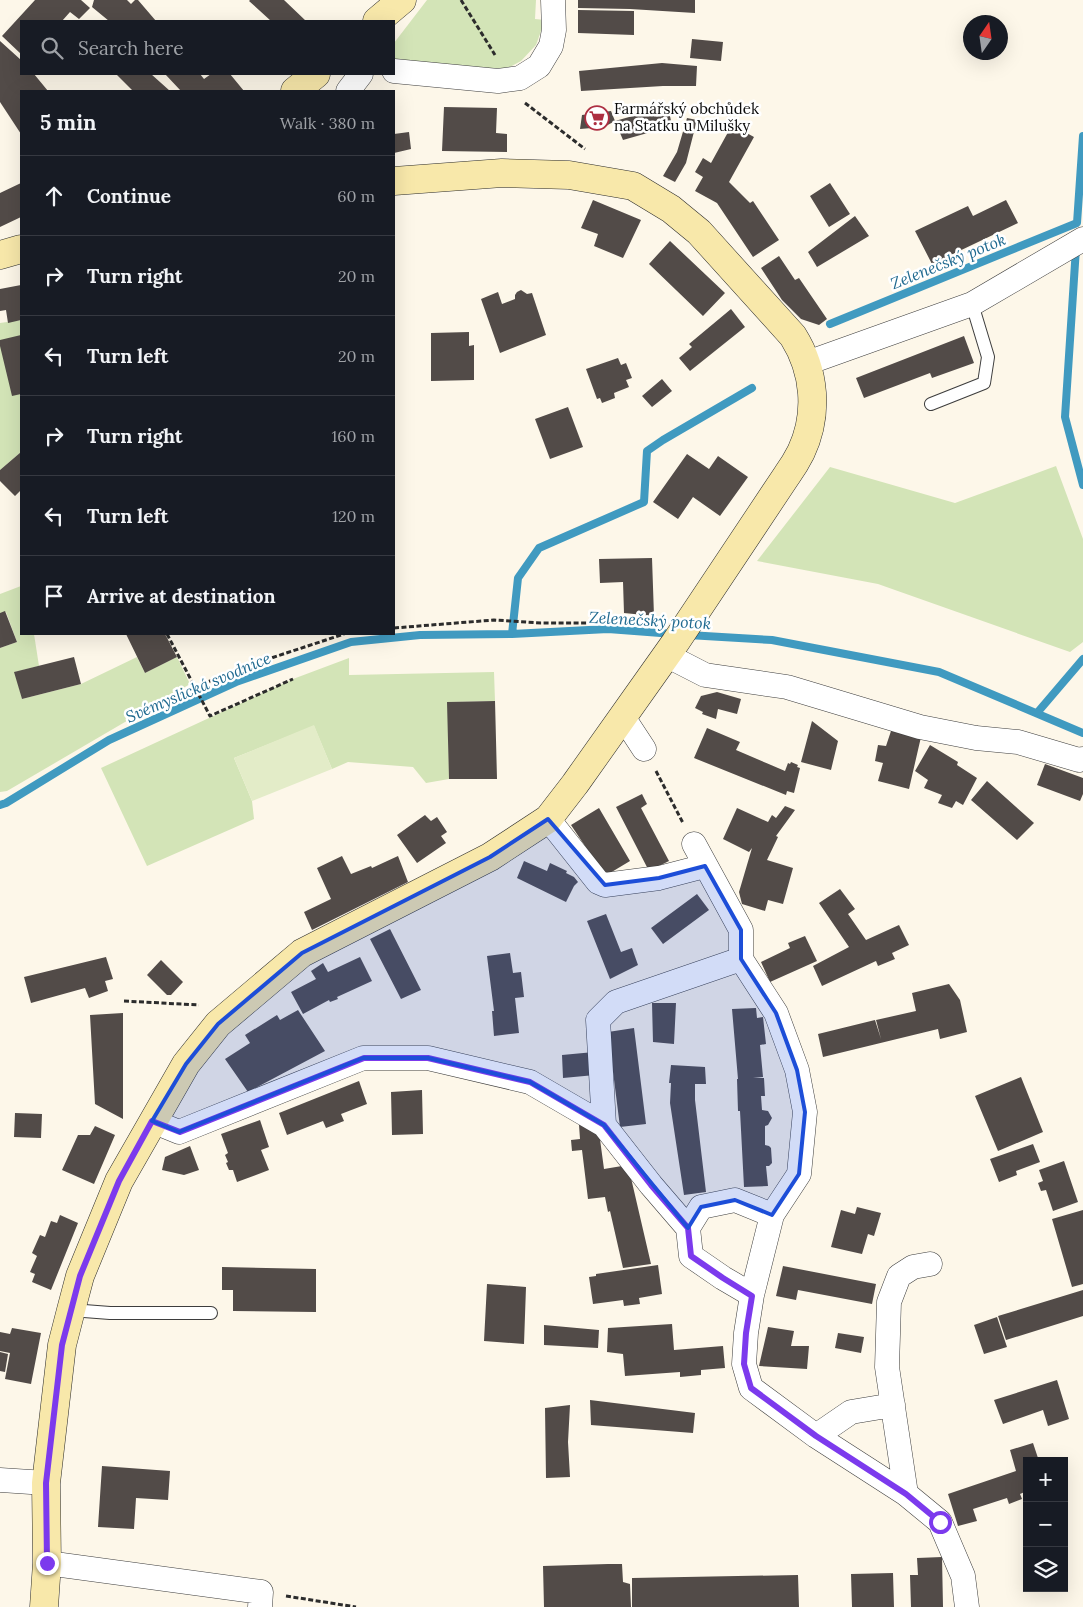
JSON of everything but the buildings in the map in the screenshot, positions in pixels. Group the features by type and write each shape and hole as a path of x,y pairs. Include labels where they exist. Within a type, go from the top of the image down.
{"street":[{"path":"378,20 402,0"},
{"path":"395,71 498,81 520,78 535,69 549,51 554,34 553,0"},
{"path":"297,90 315,75"},
{"path":"349,90 360,75"},
{"path":"44,1607 47,1563 46,1483 62,1345 71,1310 80,1276 119,1181 186,1064 218,1024 302,953 490,857 548,819 623,718 674,636 787,476 801,451 808,429 812,407 811,378 801,349 793,336 699,232 671,210 633,186 569,175 502,173 395,181"},
{"path":"807,363 972,304 1073,245"},
{"path":"0,255 20,249"},
{"path":"674,636 705,674 787,687 920,726 976,738 1018,742 1079,760 1083,759"},
{"path":"623,718 644,749"},
{"path":"548,819 598,882 605,885 658,878 706,866"},
{"path":"694,844 740,930 741,959 776,1013 797,1070 805,1112 799,1174 772,1215 752,1296 746,1333 744,1364 751,1388 816,1436 906,1494 940,1522 963,1576 967,1607"},
{"path":"604,1125 598,1020 616,1002 741,959"},
{"path":"152,1121 180,1132 364,1058 428,1058 530,1082 604,1125 688,1228 691,1256 752,1296"},
{"path":"688,1228 701,1207 735,1200 772,1215"},
{"path":"906,1494 887,1367 889,1302 899,1276 913,1267 930,1264"},
{"path":"816,1436 851,1412 893,1406"},
{"path":"0,1480 46,1483"},
{"path":"47,1563 260,1600"}],"lane":[{"path":"931,404 984,383 988,357 972,304"},
{"path":"71,1310 110,1313 211,1313"}],"path":[{"path":"461,0 509,80 511,92 589,153"},
{"path":"395,628 494,620 674,636"},
{"path":"168,635 210,716 293,679"},
{"path":"195,687 253,664 341,635"},
{"path":"644,749 694,844"},
{"path":"124,1001 207,1005"},
{"path":"260,1600 356,1607"}],"highlighted area":[{"path":"548,819 605,885 659,878 705,866 741,930 741,959 776,1013 797,1070 805,1112 799,1174 772,1215 735,1200 701,1207 688,1228 604,1125 530,1082 428,1058 363,1058 179,1132 152,1121 186,1064 218,1024 302,953 490,857"}],"green space":[{"path":"427,0 536,0 535,19 545,20 536,45 521,61 504,70 395,62 395,42"},
{"path":"20,320 20,453 0,470 0,323"},
{"path":"1056,466 1083,539 1083,642 1070,652 878,584 757,561 830,467 955,503"},
{"path":"20,586 20,635 34,635 39,666 15,672 22,699 81,684 137,657 145,673 177,657 190,684 7,791 0,792 0,648 17,642 6,612 0,613 0,594"},
{"path":"349,658 349,675 494,672 495,701 448,702 449,779 426,783 413,767 348,762 332,769 314,726 234,758 252,801 254,819 147,866 101,768 293,679"},
{"path":"314,725 332,769 252,801 234,758"}],"waterway":[{"name":"Zelenečský potok","path":"830,324 1077,223 1083,136"},
{"name":"Zelenečský potok","path":"1076,248 1065,417 1083,485"},
{"name":"Zelenečský potok","path":"674,634 608,629 512,634 518,578 539,548 644,502 647,451 752,388"},
{"name":"Svémyslická svodnice","path":"0,805 109,740 236,682 351,642 420,635 512,634"},
{"name":"Zelenečský potok","path":"688,635 772,640 939,672 1083,733"},
{"name":"Zelenečský potok","path":"1037,713 1083,659"}],"place":[{"name":"Farmářský obchůdek na Statku u Milušky","path":"597,118"}],"route":[{"path":"47,1563 46,1483 62,1345 80,1276 119,1181 152,1121 180,1132 364,1058 428,1058 530,1082 604,1125 688,1228 691,1256 752,1296 746,1333 744,1364 751,1388 816,1436 906,1494 940,1522"}]}
